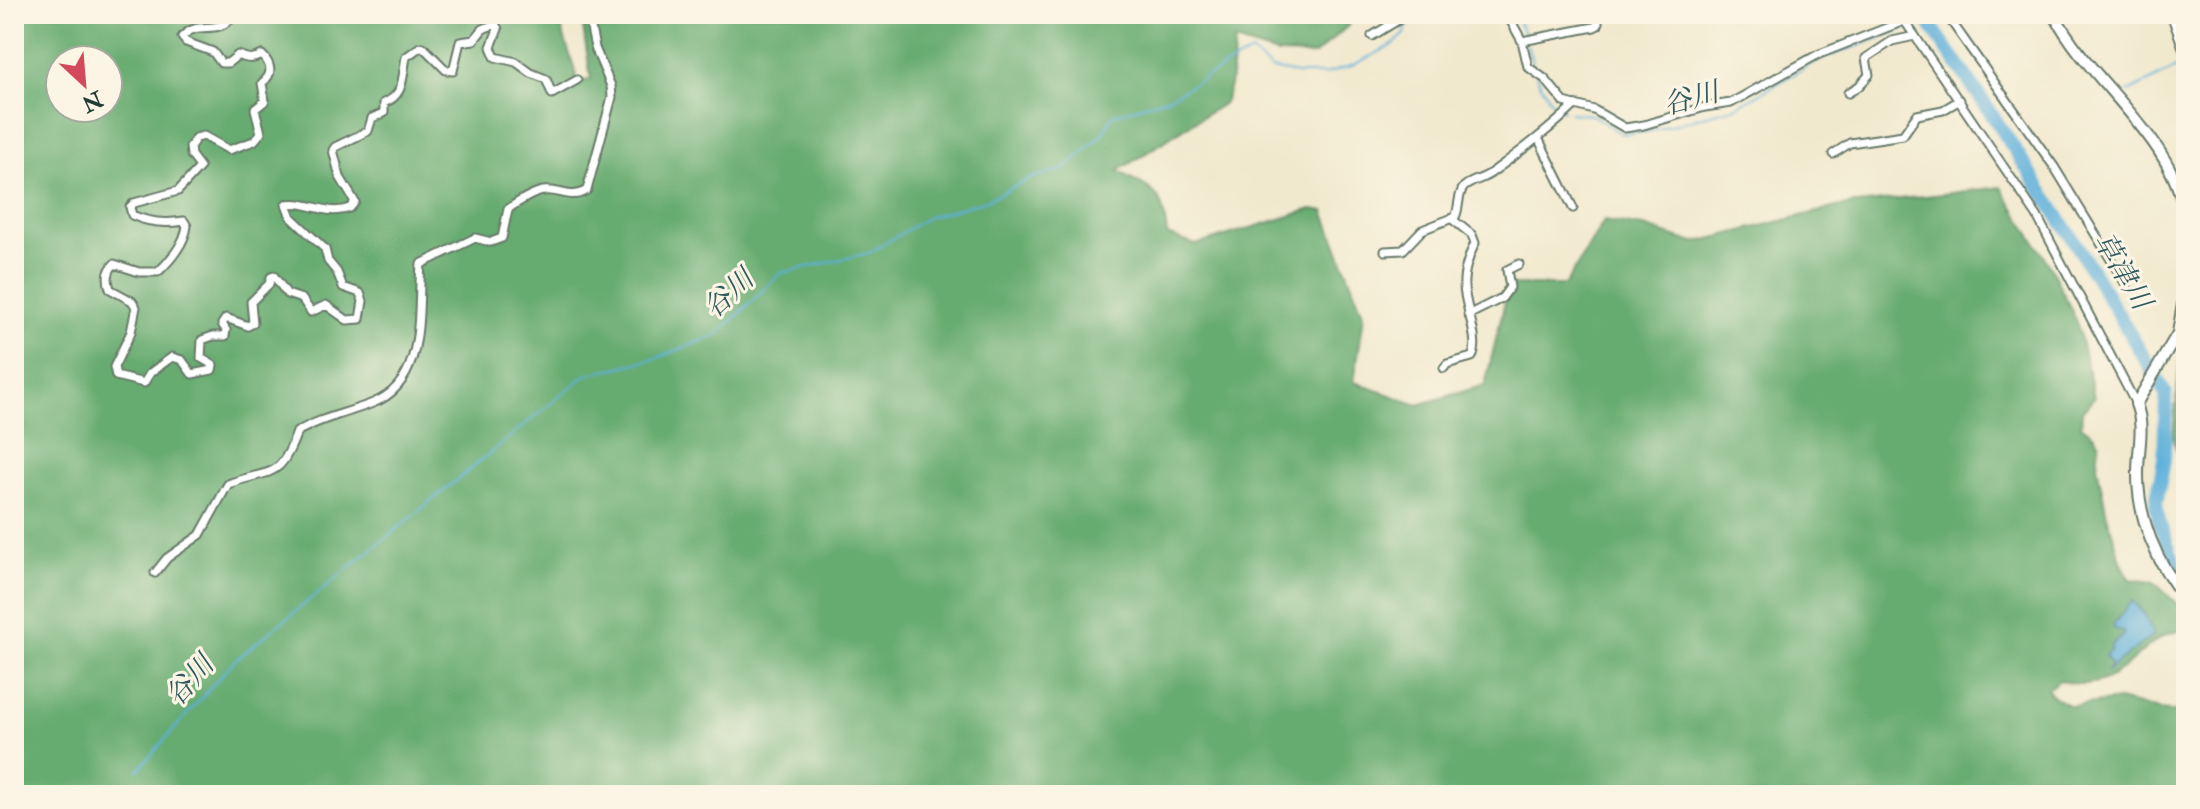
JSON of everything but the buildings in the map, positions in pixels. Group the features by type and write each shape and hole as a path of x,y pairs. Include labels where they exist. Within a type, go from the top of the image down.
{"main road":[{"path":"2054,14 2094,74 2158,147 2185,203 2186,218"},
{"path":"2186,287 2178,333 2136,404 2142,433 2138,482 2142,514 2169,579 2186,598"}],"street":[{"path":"240,14 222,25 191,29 182,37 186,42 213,52 221,63 228,63 238,55 256,59 262,55 271,72 262,83 265,101 255,109 261,133 254,141 229,150 204,136 196,138 190,147 191,155 200,167 189,181 178,191 134,203 130,207 132,215 139,218 169,224 184,221 187,232 173,257 158,272 139,272 114,264 110,269 107,280 110,289 132,301 136,307 131,332 114,367 116,376 142,383 172,357 182,360 192,374 212,370 213,365 201,358 202,340 225,336 226,330 222,324 226,318 248,326 253,323 251,302 271,277 277,277 287,294 302,299 311,312 326,305 347,320 360,319 363,301 360,293 343,287 323,246 291,217 286,204 303,203 335,212 347,210 354,204 340,177 333,150 368,131 372,118 384,113 384,103 396,98 406,57 423,47 446,70 453,71 460,42 474,40 483,29 495,24 498,29 491,47 495,57 516,62 546,79 552,94 577,80"},
{"path":"155,573 167,558 200,535 228,484 272,474 289,454 297,432 389,396 403,380 410,369 415,348 421,264 475,238 491,242 502,238 508,209 529,196 545,190 568,196 580,195 587,190 612,97 611,86 595,48 588,14"},
{"path":"1372,36 1408,14"},
{"path":"1507,14 1522,41 1528,67 1545,79 1564,102 1594,110 1625,128 1731,103 1817,55 1902,17 2037,216 2136,404"},
{"path":"1522,41 1594,27 1598,25 1598,14"},
{"path":"1946,14 2055,168 2127,286"},
{"path":"2171,14 2186,56"},
{"path":"1848,93 1869,75 1866,58 1892,41 1915,36"},
{"path":"1833,154 1850,143 1903,135 1917,115 1943,110 1960,100"},
{"path":"1385,251 1403,250 1422,230 1452,219 1460,208 1460,193 1465,185 1485,177 1539,140 1574,106"},
{"path":"1539,140 1573,208"},
{"path":"1444,368 1472,357 1476,340 1463,282 1475,243 1472,235 1452,219"},
{"path":"1468,315 1502,298 1510,287 1507,270 1519,264"}],"green space":[{"path":"14,14 567,14 562,30 579,83 591,79 581,14 1340,14 1349,25 1315,55 1277,54 1235,41 1230,86 1224,103 1118,171 1155,194 1163,208 1167,235 1196,245 1312,209 1324,211 1364,316 1354,382 1418,405 1485,385 1509,285 1565,285 1604,221 1644,227 1694,243 1841,206 2001,187 2051,268 2077,322 2094,397 2082,411 2081,425 2094,435 2099,444 2097,466 2121,561 2129,579 2154,582 2186,613 2186,630 2154,642 2115,674 2082,684 2060,680 2047,689 2070,706 2119,700 2186,713 2186,795 14,795"},
{"path":"2186,348 2186,516 2181,464 2173,439 2180,359"}],"water":[{"path":"2132,601 2145,615 2153,635 2106,672 2111,664 2105,656 2111,645 2124,635 2113,625"}],"waterway":[{"name":"谷川","path":"1515,14 1526,38"},
{"name":"草津川","path":"1923,14 2073,239 2166,394 2164,459 2156,504 2160,525 2178,572 2186,582"},
{"name":"谷川","path":"138,770 233,662 586,375 654,359 717,335 781,273 869,253 928,217 987,200 1034,177 1063,170 1101,136 1113,115 1172,96 1251,52 1271,69 1297,74 1325,74 1351,66 1393,45 1405,34 1410,15"},
{"name":"谷川","path":"1913,25 1926,20"},
{"name":"谷川","path":"1569,113 1592,115 1622,134 1647,132 1736,107 1819,60 1907,28"},
{"name":"谷川","path":"1527,45 1533,66"},
{"path":"2128,92 2186,63"},
{"name":"谷川","path":"1536,75 1550,100 1563,111"}]}
